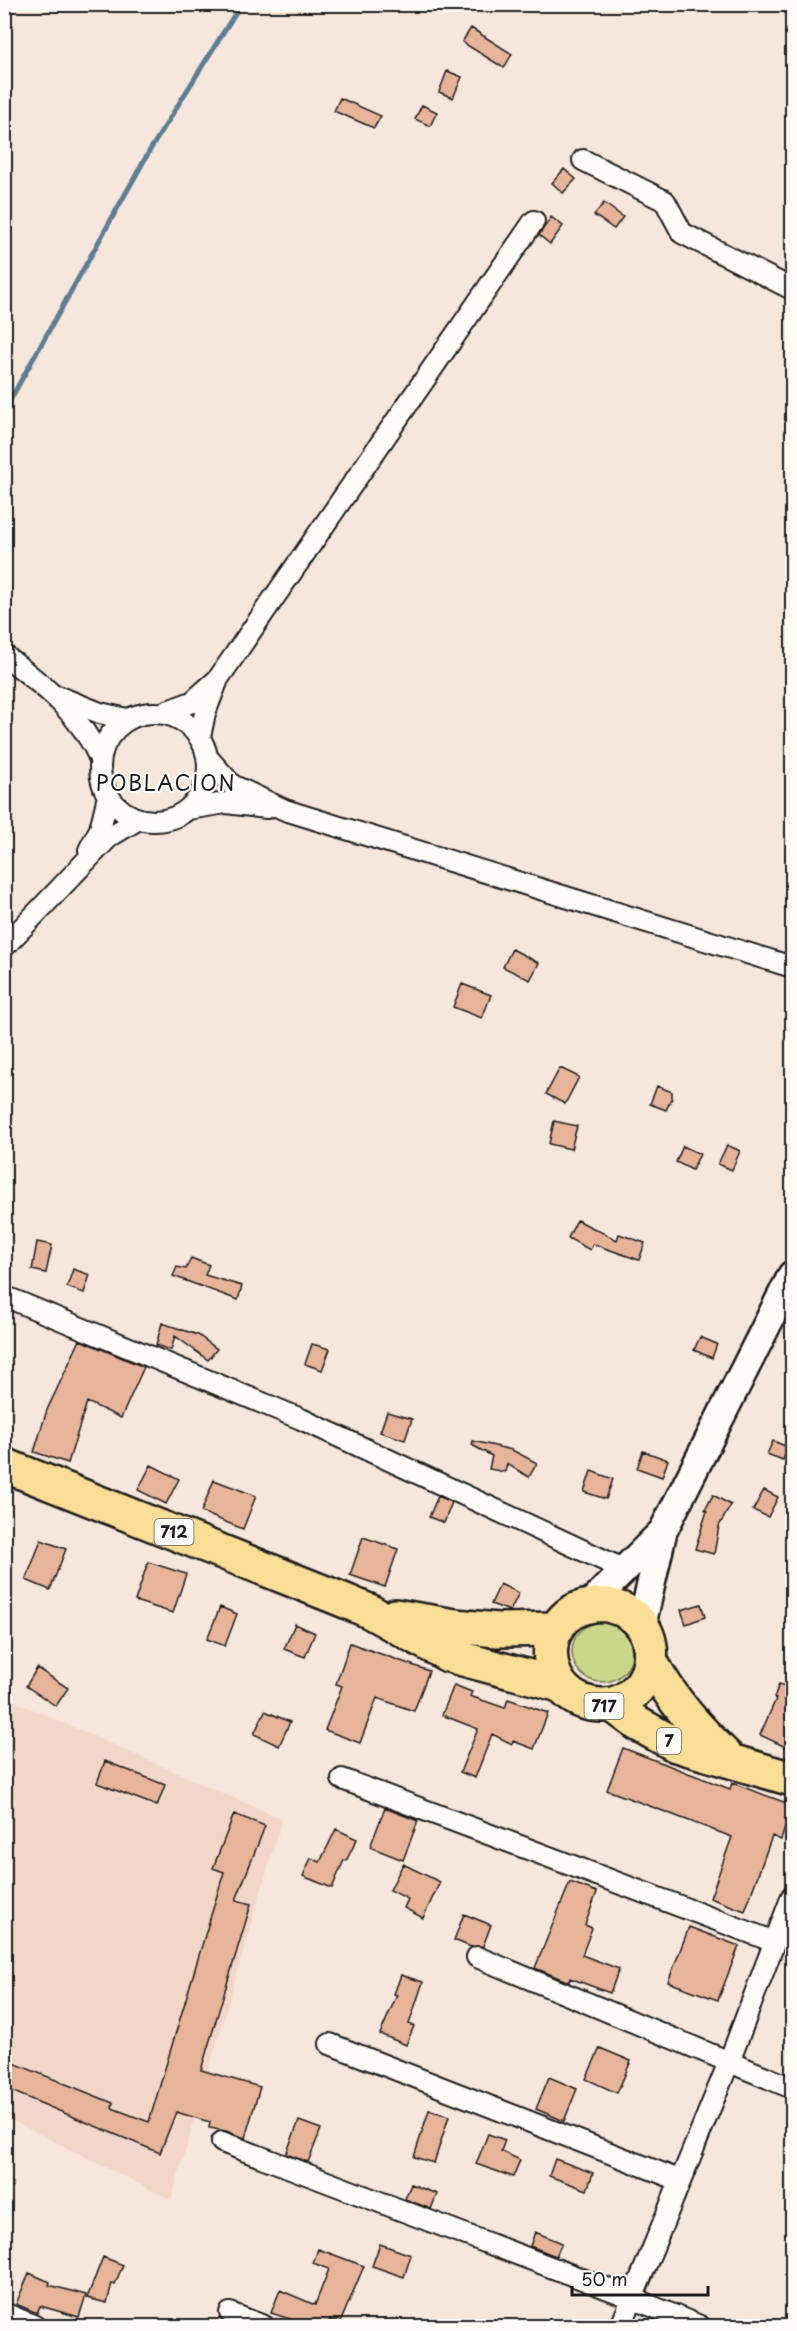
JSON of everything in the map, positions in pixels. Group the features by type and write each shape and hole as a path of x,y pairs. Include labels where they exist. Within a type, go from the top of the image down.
{"highway":[{"name":"712","path":"4,1465 369,1611 448,1655 560,1685"},
{"path":"557,1629 570,1614 588,1606 608,1605 627,1611 642,1624 650,1642 651,1662"},
{"name":"712","path":"369,1611 455,1626 557,1629"},
{"name":"717","path":"557,1629 550,1648 551,1668 560,1685 575,1699 594,1705 614,1706 632,1695 645,1681 651,1662"},
{"name":"7","path":"651,1662 671,1696 696,1727 731,1761"},
{"name":"7","path":"614,1706 638,1724 676,1745 792,1779"}],"main road":[{"path":"642,1624 663,1531 792,1275"},
{"path":"588,1606 663,1531"}],"street":[{"path":"583,160 665,201 682,233 792,289"},
{"path":"200,737 205,713 218,679 534,221"},
{"path":"4,655 55,694 89,735 100,759"},
{"path":"162,713 192,702 218,679"},
{"path":"55,694 100,713 127,719"},
{"path":"188,809 204,788 208,767 200,737 184,722 162,713 150,712 127,719 109,735 100,759 102,785 118,808 139,819 152,821 165,820 188,809 226,803 285,810"},
{"path":"207,757 232,785 285,810 792,968"},
{"path":"80,867 100,829 108,796"},
{"path":"4,947 109,837 139,819"},
{"path":"4,1296 301,1419 625,1570"},
{"path":"342,1779 775,1942"},
{"path":"621,2326 729,2062 792,1896"},
{"path":"477,1957 792,2088"},
{"path":"330,2044 680,2180"},
{"path":"222,2142 700,2326"},
{"path":"4,2313 35,2326"},
{"path":"230,2313 264,2326"}],"shaded area":[{"path":"4,1697 282,1819 171,2200 5,2117"}],"green space":[{"path":"602,1622 619,1627 627,1635 632,1652 627,1669 619,1677 602,1682 585,1677 577,1669 572,1652 577,1635 585,1627"}],"building":[{"path":"471,28 512,54 504,68 462,42"},
{"path":"447,71 462,77 453,98 439,92"},
{"path":"340,98 381,116 374,128 334,111"},
{"path":"422,105 437,112 430,126 415,119"},
{"path":"564,169 576,179 563,193 552,183"},
{"path":"604,203 623,217 614,229 594,215"},
{"path":"551,217 563,226 550,244 539,235"},
{"path":"512,949 539,963 530,980 503,967"},
{"path":"462,984 491,995 482,1018 453,1007"},
{"path":"560,1068 579,1077 565,1104 546,1094"},
{"path":"657,1086 672,1092 672,1098 666,1110 650,1104"},
{"path":"554,1121 577,1126 571,1149 549,1144"},
{"path":"727,1145 740,1151 732,1170 718,1164"},
{"path":"683,1146 700,1154 692,1170 676,1162"},
{"path":"577,1220 617,1240 619,1234 645,1243 639,1260 593,1244 590,1250 568,1238"},
{"path":"37,1242 52,1245 46,1273 32,1270"},
{"path":"191,1258 209,1265 205,1275 242,1286 238,1300 173,1276 177,1267 186,1269"},
{"path":"73,1269 90,1275 84,1293 67,1287"},
{"path":"162,1323 198,1335 217,1349 208,1360 175,1336 171,1350 156,1345"},
{"path":"700,1337 717,1344 712,1358 694,1350"},
{"path":"80,1340 144,1367 121,1418 87,1402 68,1463 34,1452 47,1410"},
{"path":"312,1344 330,1349 322,1370 305,1364"},
{"path":"387,1412 412,1419 405,1440 380,1432"},
{"path":"473,1441 512,1450 537,1463 529,1477 507,1464 505,1472 489,1469 492,1456 472,1445"},
{"path":"773,1441 788,1447 783,1460 767,1454"},
{"path":"643,1451 668,1460 662,1477 637,1468"},
{"path":"151,1465 179,1479 166,1504 138,1490"},
{"path":"591,1471 613,1479 606,1499 584,1492"},
{"path":"214,1480 256,1496 243,1529 201,1512"},
{"path":"764,1490 778,1497 768,1517 753,1510"},
{"path":"713,1495 731,1505 719,1526 714,1554 695,1549 707,1511 705,1510"},
{"path":"438,1496 452,1502 444,1523 429,1517"},
{"path":"363,1537 398,1549 385,1587 350,1575"},
{"path":"41,1540 66,1549 50,1590 26,1580"},
{"path":"148,1562 186,1574 173,1613 135,1601"},
{"path":"500,1584 519,1593 510,1611 491,1604"},
{"path":"701,1604 705,1617 686,1624 681,1610"},
{"path":"220,1607 237,1614 225,1646 207,1639"},
{"path":"295,1624 315,1633 305,1657 284,1649"},
{"path":"350,1643 429,1671 414,1711 377,1698 360,1743 325,1730 342,1686 336,1684"},
{"path":"37,1668 68,1688 56,1706 26,1686"},
{"path":"779,1684 792,1688 792,1750 760,1735 776,1699 774,1698"},
{"path":"454,1685 472,1692 470,1696 505,1708 508,1699 548,1713 534,1749 513,1741 512,1744 492,1734 475,1778 460,1772 478,1729 442,1715"},
{"path":"265,1711 290,1722 279,1746 254,1734"},
{"path":"623,1748 730,1789 732,1783 792,1805 781,1840 772,1836 745,1911 710,1898 732,1837 607,1790"},
{"path":"105,1761 165,1785 157,1806 97,1783"},
{"path":"385,1808 418,1821 403,1860 370,1847"},
{"path":"234,1814 265,1826 236,1900 251,1904 201,2070 260,2087 245,2138 209,2128 210,2122 176,2112 160,2153 4,2088 4,2059 113,2103 112,2108 149,2122 224,1872 213,1868"},
{"path":"336,1829 357,1839 346,1861 344,1860 332,1888 303,1876 311,1858 320,1862"},
{"path":"403,1864 440,1882 423,1918 404,1908 408,1899 390,1890"},
{"path":"570,1882 597,1892 585,1925 592,1928 582,1955 619,1969 610,1993 570,1978 569,1982 535,1968"},
{"path":"464,1914 491,1925 483,1946 471,1947 454,1940"},
{"path":"689,1927 739,1946 718,2000 668,1982"},
{"path":"401,1975 423,1982 409,2024 414,2026 406,2045 380,2034 397,1995 394,1994"},
{"path":"600,2048 631,2061 617,2093 586,2079"},
{"path":"549,2077 577,2089 564,2121 536,2109"},
{"path":"429,2110 449,2116 434,2163 414,2157"},
{"path":"299,2121 321,2129 308,2162 286,2154"},
{"path":"488,2134 505,2140 501,2151 520,2160 513,2177 476,2164"},
{"path":"555,2159 593,2173 587,2190 549,2176"},
{"path":"411,2184 437,2194 431,2209 405,2199"},
{"path":"535,2232 562,2243 556,2256 530,2246"},
{"path":"380,2244 411,2255 404,2277 372,2266"},
{"path":"318,2249 364,2266 340,2323 330,2319 327,2326 312,2326 271,2313 280,2290 315,2305 329,2269 313,2263"},
{"path":"103,2257 123,2265 115,2284 112,2283 107,2303 87,2298"},
{"path":"29,2273 50,2282 49,2285 86,2295 79,2317 40,2306 37,2313 16,2304"}],"waterway":[{"path":"4,411 150,150 241,4"}],"district":[{"name":"POBLACION","path":"166,784"}]}
